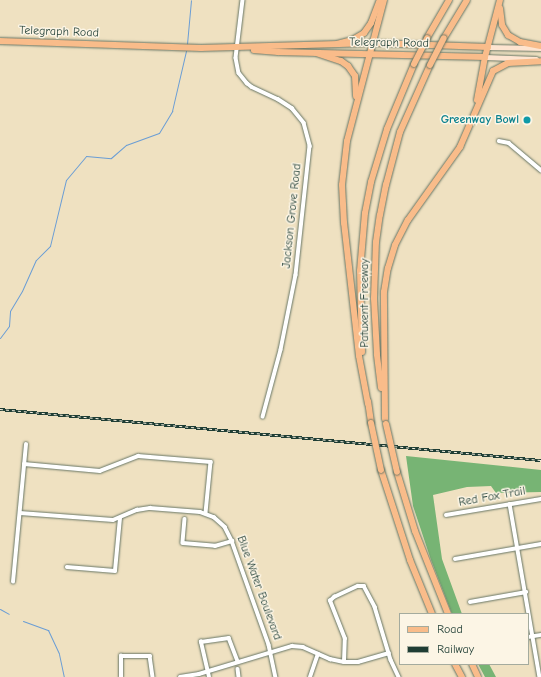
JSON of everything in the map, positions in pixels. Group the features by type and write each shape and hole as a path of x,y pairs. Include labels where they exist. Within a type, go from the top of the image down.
{"highway":[{"path":"337,44 352,40 364,33 371,22 380,0"},
{"path":"368,404 359,356 342,208 342,185 344,156 369,53 384,0"},
{"name":"Patuxent Freeway","path":"432,613 407,554 381,470 368,404 362,356 360,271 364,220 371,182 386,129 414,64 449,0"},
{"name":"Patuxent Freeway","path":"448,613 415,530 397,472 386,421 379,379 374,324 376,242 392,158 408,112 444,38 467,0"},
{"path":"472,119 485,57 501,0"},
{"path":"501,0 500,19 508,35 520,42 541,47"},
{"path":"316,53 341,61 352,70 356,82 356,106"},
{"path":"386,421 385,280 400,234 452,159 465,137 493,71 508,63 541,60"},
{"path":"456,665 462,677"},
{"path":"472,665 478,677"}],"main road":[{"name":"Telegraph Road","path":"0,41 237,48 278,52 369,53 541,60"},
{"name":"Telegraph Road","path":"237,48 300,44 372,43 488,47 541,47"}],"street":[{"name":"Jackson Grove Road","path":"244,0 237,48 237,67 242,78 252,87 278,99 292,108 304,123 310,146 301,241 295,277 281,350 263,418"},
{"path":"499,141 509,143 541,170"},
{"path":"13,582 26,445"},
{"path":"24,464 100,471 138,456 211,462 206,513"},
{"name":"Red Fox Trail","path":"446,516 541,499"},
{"path":"510,504 540,677"},
{"name":"Blue Water Boulevard","path":"20,513 103,521 120,518 137,510 150,508 206,513 222,523 232,542 271,652 276,677"},
{"path":"67,567 115,571 120,518"},
{"path":"185,519 183,543 215,546 232,542"},
{"path":"455,559 541,544"},
{"path":"344,662 345,639 330,601 334,597 361,585 368,590 375,607 389,653 399,677"},
{"path":"470,602 526,592"},
{"path":"529,637 541,635"},
{"path":"209,677 201,642 230,638 238,661"},
{"path":"180,677 207,671 288,646 298,646 330,659 344,662 358,662 389,653"},
{"path":"310,677 318,654"},
{"path":"121,677 121,656 150,656 153,677"},
{"path":"238,669 240,677"}],"green space":[{"path":"406,456 541,470 541,492 496,493 491,486 467,487 433,495 442,559 462,613 452,613 431,560 413,506"},
{"path":"479,665 490,665 496,677 485,677"}],"waterway":[{"path":"187,44 191,0"},
{"path":"0,338 9,326 10,311 22,291 36,260 50,246 66,180 86,156 111,158 126,145 159,133 172,111 186,51"},
{"path":"0,609 9,614"},
{"path":"23,621 48,630 59,654 64,677"}],"railway":[{"path":"0,409 541,460"}],"place":[{"name":"Greenway Bowl","path":"527,120"}]}
